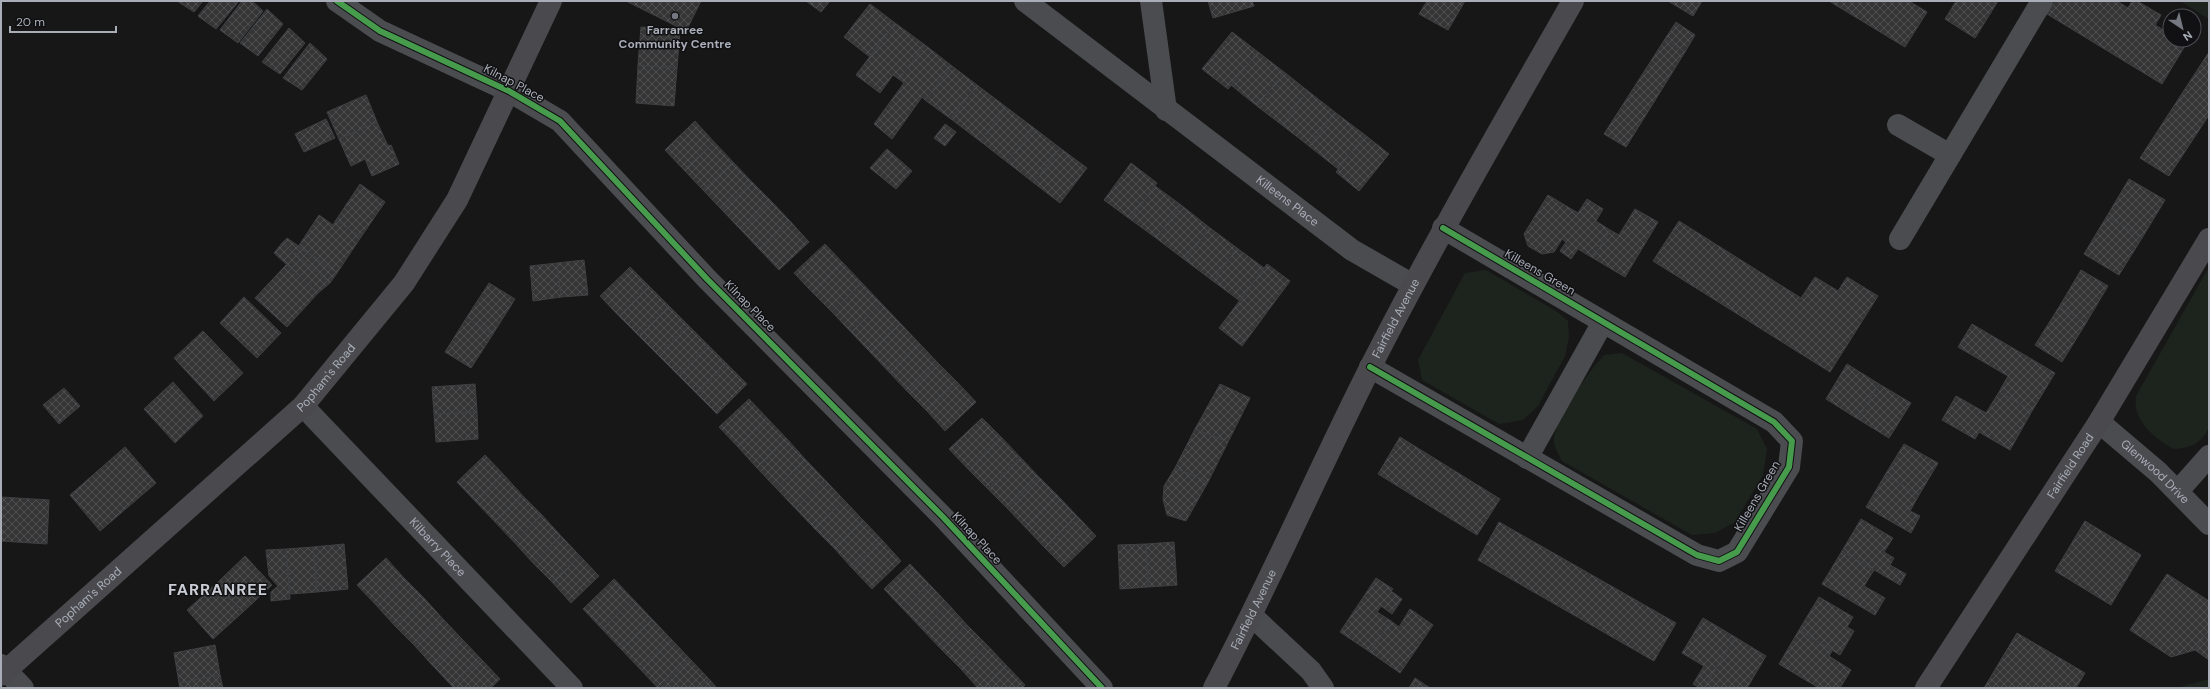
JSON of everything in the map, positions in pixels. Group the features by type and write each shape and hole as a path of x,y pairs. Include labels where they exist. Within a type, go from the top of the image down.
{"street":[{"name":"Kilnap Place","path":"337,1 380,31 509,91 560,121 707,279 942,517 1102,688"},
{"name":"Popham's Road","path":"3,670 303,406 404,283 457,200 551,1"},
{"name":"Killeens Place","path":"1025,1 1166,110 1352,250 1413,285"},
{"path":"1151,1 1166,110"},
{"name":"Fairfield Avenue","path":"1214,688 1252,616 1370,367 1443,228 1573,1"},
{"path":"1900,239 2042,1"},
{"path":"1898,125 1950,155"},
{"name":"Killeens Green","path":"1370,367 1697,555 1719,561 1737,552 1789,468 1792,441 1774,422 1443,228"},
{"name":"Fairfield Road","path":"1926,688 2099,422 2209,239"},
{"path":"1527,458 1603,322"},
{"name":"Kilbarry Place","path":"303,406 572,688"},
{"name":"Glenwood Drive","path":"2099,422 2178,491 2209,524"},
{"path":"2178,491 2209,456"},
{"path":"1252,616 1311,671 1323,688"},
{"path":"3,670 23,688"}],"shaded area":[{"path":"2180,1 2209,1 2209,19 2202,15 2202,8 2191,8"},
{"path":"2209,267 2209,427 2203,437 2195,444 2174,449 2166,445 2152,434 2146,427 2137,413 2136,396"},
{"path":"1486,270 1556,311 1568,321 1569,337 1565,356 1538,406 1523,420 1499,424 1422,380 1418,360 1465,273"},
{"path":"1622,353 1757,429 1767,449 1763,475 1735,522 1715,533 1692,535 1562,461 1556,450 1554,435 1565,411 1581,384 1604,355"},
{"path":"2209,679 2209,688 2176,688"}],"building":[{"path":"177,1 203,1 194,12"},
{"path":"210,1 239,1 216,29 198,16"},
{"path":"242,1 252,1 263,11 238,43 220,30"},
{"name":"Farranree Community Centre","path":"626,1 701,1 686,31"},
{"path":"806,1 830,1 821,12"},
{"path":"1208,1 1252,1 1254,6 1213,18"},
{"path":"1427,1 1465,1 1448,30 1419,14"},
{"path":"1668,1 1702,1 1693,16"},
{"path":"1829,1 1909,1 1927,12 1905,47"},
{"path":"1956,1 1998,1 1975,38 1945,19"},
{"path":"2055,1 2117,1 2128,8 2132,1 2137,1 2161,15 2155,25 2162,29 2162,48 2184,48 2162,84 2047,14"},
{"path":"870,4 895,23 870,57 844,37"},
{"path":"267,9 283,24 258,56 240,43"},
{"path":"1676,22 1695,35 1685,52 1665,39"},
{"path":"895,23 925,45 899,79 893,75 880,93 856,75"},
{"path":"641,27 680,30 677,68 638,65"},
{"path":"289,28 305,43 280,74 262,62"},
{"path":"1232,32 1258,52 1228,89 1202,69"},
{"path":"1665,39 1685,52 1626,147 1604,134"},
{"path":"310,43 327,59 302,90 283,78"},
{"path":"925,45 952,66 925,100 922,97 892,139 874,124 904,83 899,79"},
{"path":"1258,52 1284,72 1257,106 1231,85"},
{"path":"2209,52 2209,115 2169,176 2140,158"},
{"path":"638,65 677,68 674,106 636,103"},
{"path":"952,66 977,85 951,119 925,100"},
{"path":"1284,72 1308,91 1282,125 1257,106"},
{"path":"977,85 1006,107 980,141 951,119"},
{"path":"1308,91 1336,113 1309,146 1282,125"},
{"path":"366,95 377,122 339,139 327,112"},
{"path":"1006,107 1034,128 1007,162 980,141"},
{"path":"1336,113 1365,135 1338,169 1309,146"},
{"path":"326,119 335,138 304,152 295,134"},
{"path":"695,121 714,142 684,170 665,150"},
{"path":"377,122 388,146 391,145 399,164 372,176 365,159 351,166 339,139"},
{"path":"945,124 956,132 945,146 934,138"},
{"path":"1034,128 1060,148 1034,183 1007,162"},
{"path":"1365,135 1389,154 1359,191 1336,172"},
{"path":"714,142 733,162 703,190 684,170"},
{"path":"1060,148 1087,168 1060,203 1034,183"},
{"path":"887,149 912,171 896,189 870,168"},
{"path":"733,162 752,182 722,210 703,190"},
{"path":"1131,163 1157,183 1130,219 1104,200"},
{"path":"2129,179 2165,200 2142,238 2107,216"},
{"path":"752,182 771,201 741,230 722,210"},
{"path":"360,184 385,202 361,237 336,220"},
{"path":"1155,186 1181,205 1156,238 1130,219"},
{"path":"1548,195 1578,213 1587,199 1603,209 1596,221 1610,230 1593,258 1578,249 1571,259 1560,251 1566,242 1562,239 1554,252 1542,254 1528,246 1524,234"},
{"path":"771,201 790,221 760,250 741,230"},
{"path":"1181,205 1210,228 1185,260 1156,238"},
{"path":"1635,209 1658,222 1625,277 1593,258 1610,230 1619,235"},
{"path":"319,215 333,225 336,220 361,237 337,273 298,247"},
{"path":"2107,216 2142,238 2119,275 2084,254"},
{"path":"790,221 809,242 779,270 760,250"},
{"path":"1679,221 1801,298 1815,277 1838,291 1847,277 1878,296 1830,372 1653,261"},
{"path":"1210,228 1237,248 1213,281 1185,260"},
{"path":"287,238 337,273 330,283 282,243"},
{"path":"282,243 330,283 318,293 274,253"},
{"path":"825,244 843,263 813,293 794,273"},
{"path":"1237,248 1264,268 1240,301 1213,281"},
{"path":"584,260 588,295 561,297 557,263"},
{"path":"557,263 561,297 533,301 530,266"},
{"path":"843,263 862,283 832,312 813,293"},
{"path":"287,264 318,293 287,327 255,298"},
{"path":"1267,264 1290,281 1242,346 1219,328"},
{"path":"630,267 649,286 619,316 600,296"},
{"path":"2081,270 2108,286 2086,323 2059,307"},
{"path":"489,283 515,299 493,334 467,317"},
{"path":"862,283 881,303 851,332 832,312"},
{"path":"649,286 669,306 639,336 619,316"},
{"path":"244,297 281,333 257,358 220,323"},
{"path":"881,303 900,323 870,352 851,332"},
{"path":"669,306 688,325 658,355 639,336"},
{"path":"2059,307 2086,323 2062,362 2035,345"},
{"path":"467,317 493,334 471,368 445,352"},
{"path":"900,323 919,343 889,372 870,352"},
{"path":"1972,324 2055,373 2032,411 1999,392 2008,376 1958,347"},
{"path":"688,325 708,345 678,375 658,355"},
{"path":"203,331 243,373 214,401 174,358"},
{"path":"919,343 938,363 908,392 889,372"},
{"path":"708,345 727,364 697,394 678,375"},
{"path":"938,363 957,382 927,411 908,392"},
{"path":"727,364 747,384 717,414 697,394"},
{"path":"1847,364 1879,384 1858,419 1826,399"},
{"path":"173,382 203,416 175,443 144,409"},
{"path":"957,382 976,402 945,431 927,411"},
{"path":"475,384 477,412 434,414 432,387"},
{"path":"1220,384 1250,398 1228,442 1195,429"},
{"path":"1879,384 1911,403 1889,438 1858,419"},
{"path":"64,388 80,406 59,424 43,405"},
{"path":"1999,392 2032,411 2010,450 1979,432 1975,439 1942,420 1956,396 1986,413"},
{"path":"749,399 768,419 738,447 719,427"},
{"path":"477,412 478,439 436,442 434,414"},
{"path":"982,418 1001,437 968,469 949,449"},
{"path":"768,419 787,439 757,468 738,447"},
{"path":"1195,429 1228,442 1208,482 1175,468"},
{"path":"1001,437 1020,457 988,489 968,469"},
{"path":"1400,437 1500,499 1477,535 1378,474"},
{"path":"787,439 806,460 776,488 757,468"},
{"path":"1904,444 1938,463 1919,495 1885,475"},
{"path":"125,447 156,483 100,531 70,495"},
{"path":"485,455 504,475 476,502 457,482"},
{"path":"1020,457 1039,477 1007,508 988,489"},
{"path":"806,460 825,480 795,508 776,488"},
{"path":"1175,468 1208,482 1186,521 1167,515 1163,499 1164,486"},
{"path":"504,475 523,496 495,522 476,502"},
{"path":"1885,475 1919,495 1910,511 1920,516 1911,533 1866,507"},
{"path":"1039,477 1058,496 1026,528 1007,508"},
{"path":"825,480 844,500 814,528 795,508"},
{"path":"523,496 542,515 514,542 495,522"},
{"path":"1058,496 1077,516 1045,548 1026,528"},
{"path":"1,497 49,500 47,544 1,541"},
{"path":"844,500 863,520 834,548 814,528"},
{"path":"542,515 561,536 533,563 514,542"},
{"path":"1077,516 1096,536 1064,567 1045,548"},
{"path":"1861,519 1893,538 1884,552 1894,558 1890,565 1906,574 1900,585 1842,551"},
{"path":"863,520 882,540 852,568 834,548"},
{"path":"2085,521 2141,555 2111,605 2055,571"},
{"path":"1499,522 1676,623 1654,661 1478,560"},
{"path":"561,536 580,556 552,582 533,563"},
{"path":"882,540 901,561 872,589 852,568"},
{"path":"1174,542 1177,585 1148,587 1146,544"},
{"path":"344,544 348,589 317,592 313,547"},
{"path":"1146,544 1148,587 1120,589 1118,545"},
{"path":"313,547 317,592 290,594 286,549"},
{"path":"286,549 290,599 271,601 271,592 278,586 269,576 266,550"},
{"path":"1842,551 1874,570 1864,586 1885,598 1875,615 1822,584"},
{"path":"245,556 272,585 243,612 216,584"},
{"path":"580,556 599,576 571,603 552,582"},
{"path":"386,558 404,578 376,605 357,585"},
{"path":"910,564 929,584 903,609 884,589"},
{"path":"2167,574 2209,601 2209,629 2195,650 2171,657 2130,630"},
{"path":"404,578 424,598 395,626 376,605"},
{"path":"1376,578 1393,589 1391,591 1402,599 1392,614 1381,606 1377,612 1391,621 1370,652 1340,632"},
{"path":"614,579 633,599 602,629 583,609"},
{"path":"216,584 243,612 213,639 187,610"},
{"path":"929,584 948,604 922,629 903,609"},
{"path":"1819,597 1853,617 1847,627 1854,631 1840,655 1799,630"},
{"path":"424,598 443,619 414,645 395,626"},
{"path":"633,599 652,619 621,649 602,629"},
{"path":"948,604 967,625 941,649 922,629"},
{"path":"1410,609 1433,625 1400,673 1370,652 1391,621 1399,627"},
{"path":"1703,618 1735,637 1704,688 1700,688 1693,684 1704,666 1682,653"},
{"path":"443,619 462,639 433,666 414,645"},
{"path":"652,619 671,639 640,669 621,649"},
{"path":"967,625 987,645 961,669 941,649"},
{"path":"2209,629 2209,660 2195,650"},
{"path":"1799,630 1832,651 1829,656 1851,670 1840,688 1819,688 1779,664"},
{"path":"2017,633 2085,673 2076,688 1984,688"},
{"path":"1735,637 1766,656 1747,688 1704,688"},
{"path":"462,639 481,659 452,686 433,666"},
{"path":"671,639 690,659 658,688 640,669"},
{"path":"215,645 220,675 179,683 174,653"},
{"path":"987,645 1006,665 982,688 978,688 961,669"},
{"path":"481,659 500,679 491,688 454,688 452,686"},
{"path":"690,659 709,679 699,688 660,688"},
{"path":"1006,665 1025,685 1022,688 982,688"},
{"path":"220,675 223,688 180,688 179,683"},
{"path":"1415,678 1430,688 1409,688"},
{"path":"709,679 717,688 699,688"}],"cycle path":[{"path":"337,1 380,31 509,91 560,121 707,279 943,517 1102,688"},
{"path":"1370,367 1697,555 1719,561 1737,552 1789,467 1792,441 1774,422 1443,228"}],"place":[{"name":"Farranree Community Centre","path":"675,16"}],"district":[{"name":"FARRANREE","path":"218,589"}]}
